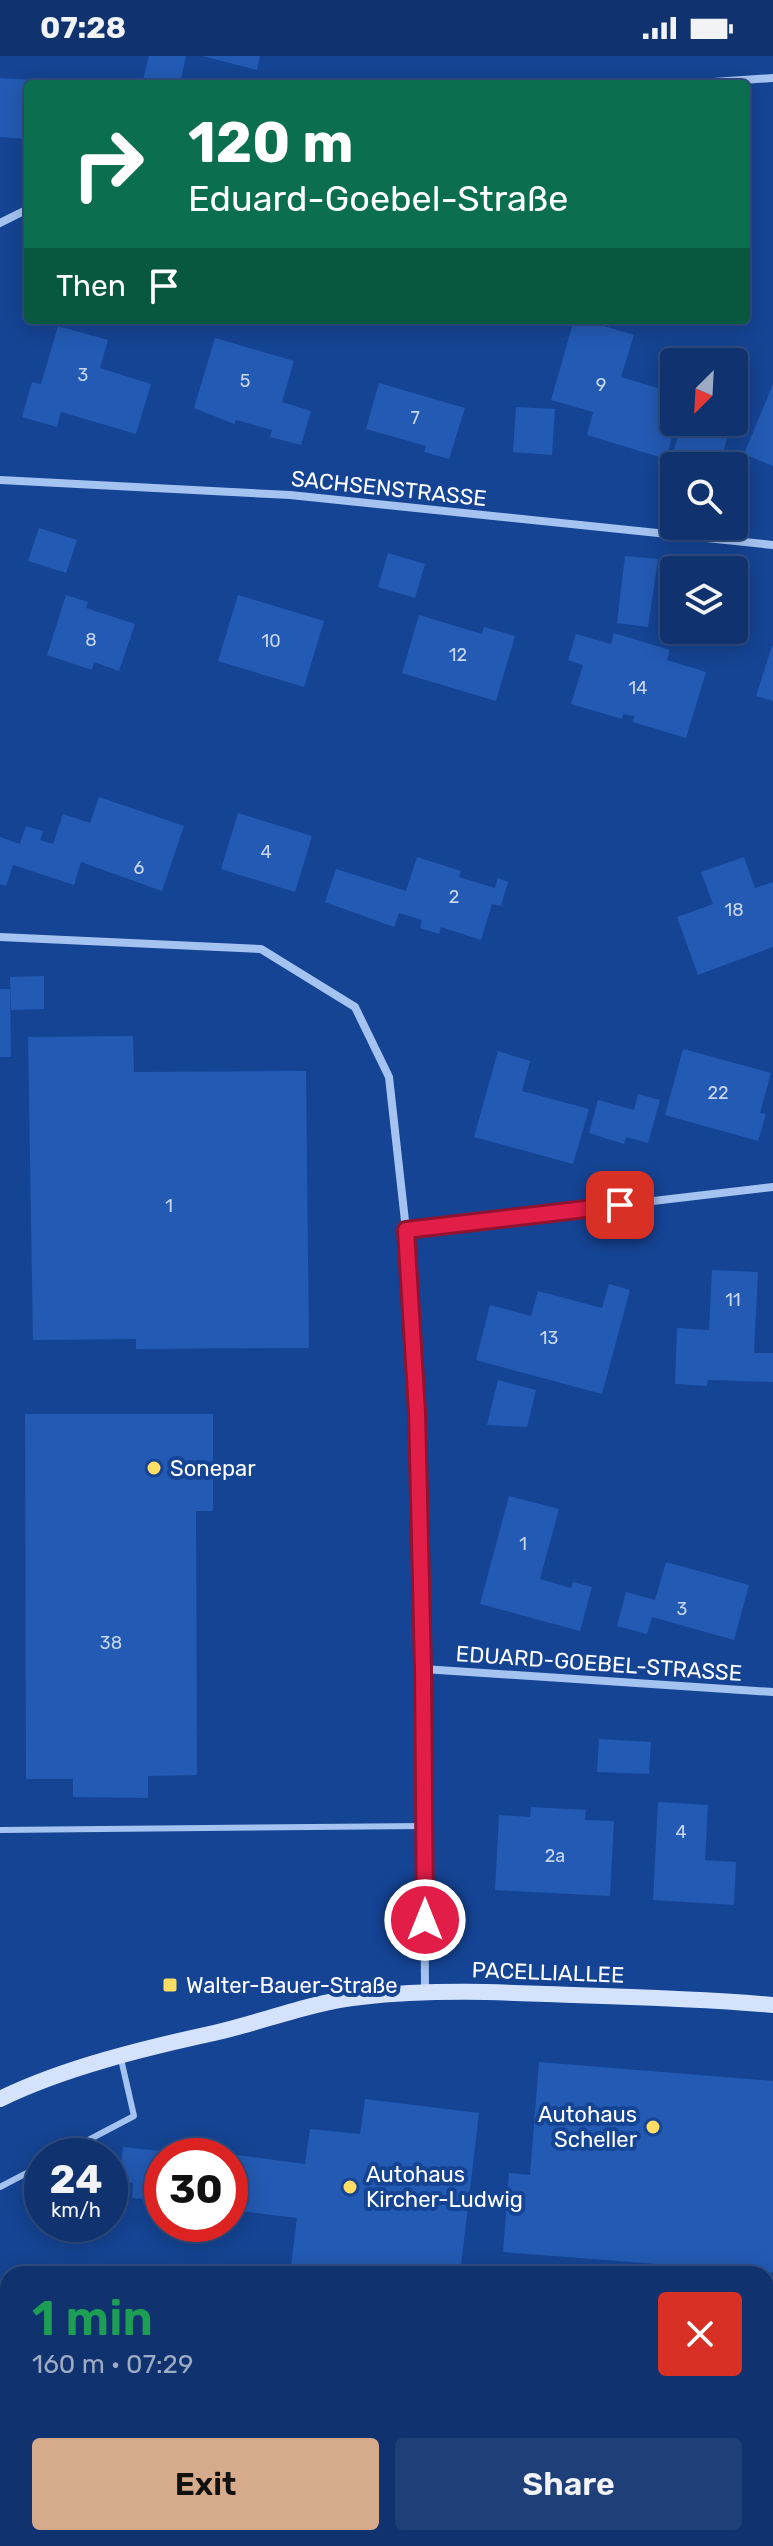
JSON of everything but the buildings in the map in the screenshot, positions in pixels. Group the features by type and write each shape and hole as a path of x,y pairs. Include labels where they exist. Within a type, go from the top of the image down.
{"main road":[{"name":"PACELLIALLEE","path":"0,2099 20,2089 120,2057 295,2010 358,1997 425,1992 693,1999 773,2005"}],"street":[{"path":"743,80 773,78"},
{"path":"0,223 24,211"},
{"name":"SACHSENSTRASSE","path":"0,480 290,495 773,545"},
{"path":"0,937 261,949 355,1007 389,1077 406,1230 417,1412 423,1669 425,1992"},
{"path":"406,1230 773,1187"},
{"name":"EDUARD-GOEBEL-STRASSE","path":"423,1669 773,1692"}],"lane":[{"path":"0,1830 424,1826"},
{"path":"92,2138 134,2116 120,2057"},
{"path":"0,2187 24,2174"}],"place":[{"name":"Sonepar","path":"154,1468"},
{"name":"Walter-Bauer-Straße","path":"170,1985"},
{"name":"Autohaus Scheller","path":"653,2127"},
{"name":"Autohaus Kircher-Ludwig","path":"350,2187"}],"route":[{"path":"425,1920 417,1412 406,1230 620,1205"}]}
